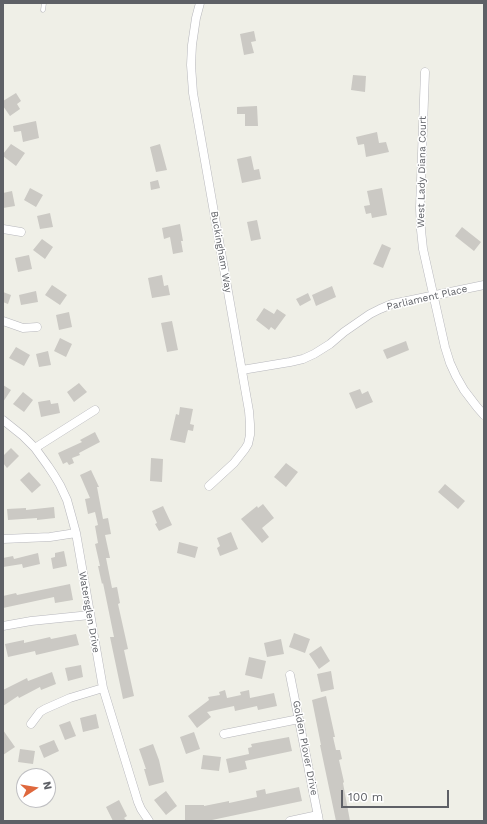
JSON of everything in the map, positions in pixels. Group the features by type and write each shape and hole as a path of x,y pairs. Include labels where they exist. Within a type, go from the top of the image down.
{"street":[{"name":"Buckingham Way","path":"200,3 192,45 191,65 193,93 250,418 250,435 248,444 241,456 209,486"},
{"name":"West Lady Diana Court","path":"425,72 420,218 423,249 450,363 464,390 484,415"},
{"path":"3,229 22,232"},
{"name":"Parliament Place","path":"242,370 303,359 330,344 380,308 392,304 484,285"},
{"path":"3,321 22,328 37,327"},
{"path":"35,448 94,410"},
{"name":"Watersglen Drive","path":"4,422 35,448 60,485 66,500 76,533 103,688 121,752 138,802 149,821"},
{"path":"3,539 50,537 76,533"},
{"path":"3,626 30,621 90,616"},
{"name":"Golden Plover Drive","path":"290,675 319,818"},
{"path":"32,724 40,712 45,709 70,698 103,688"},
{"path":"224,734 299,718"},
{"path":"290,821 319,818"}],"lane":[{"path":"43,10 44,3"}],"building":[{"path":"254,31 256,41 251,42 254,53 244,55 240,34"},
{"path":"353,75 366,76 365,92 351,90"},
{"path":"16,93 21,101 17,104 20,109 10,116 3,106 3,101"},
{"path":"257,106 258,126 245,126 245,114 237,114 237,107"},
{"path":"36,121 39,138 23,142 21,131 14,132 13,126"},
{"path":"377,132 379,143 386,142 389,152 366,157 364,144 358,145 356,137"},
{"path":"11,144 25,153 16,166 3,156"},
{"path":"160,144 167,170 156,172 150,147"},
{"path":"251,156 254,170 259,169 261,179 242,183 237,159"},
{"path":"158,180 160,188 151,190 150,182"},
{"path":"30,188 43,195 36,207 24,200"},
{"path":"382,188 387,215 372,218 371,213 366,214 364,206 370,205 367,191"},
{"path":"12,191 15,206 3,208 3,193"},
{"path":"50,213 53,227 40,229 37,216"},
{"path":"257,220 261,239 251,241 247,222"},
{"path":"180,224 183,252 173,254 170,237 164,239 162,228"},
{"path":"462,227 481,242 474,251 455,236"},
{"path":"42,239 53,247 45,259 33,250"},
{"path":"382,244 391,248 383,268 373,264"},
{"path":"29,255 32,269 18,272 15,258"},
{"path":"162,275 164,286 168,285 170,295 152,298 148,278"},
{"path":"52,285 67,295 60,305 45,295"},
{"path":"332,286 336,297 316,306 312,295"},
{"path":"36,291 38,302 21,305 19,295"},
{"path":"3,292 11,295 8,304 3,302"},
{"path":"308,293 311,300 300,306 296,299"},
{"path":"264,308 274,314 277,309 286,315 275,330 271,327 269,330 256,320"},
{"path":"69,312 72,327 59,330 56,315"},
{"path":"172,321 178,350 167,352 161,323"},
{"path":"60,338 72,344 66,357 54,351"},
{"path":"406,341 409,350 387,359 383,350"},
{"path":"16,347 30,355 24,366 9,358"},
{"path":"48,351 51,365 39,367 36,354"},
{"path":"79,383 87,392 74,402 67,392"},
{"path":"3,385 11,390 3,402"},
{"path":"360,389 362,394 368,391 373,402 356,409 349,393"},
{"path":"23,392 33,400 24,412 13,404"},
{"path":"50,400 51,404 58,403 60,413 41,417 38,402"},
{"path":"180,407 193,409 190,424 194,425 193,431 188,430 185,443 170,440 176,414 179,415"},
{"path":"95,432 100,442 79,453 80,455 72,458 74,463 69,465 67,462 63,464 58,453 82,442 80,440"},
{"path":"11,448 19,456 7,468 3,463 3,456"},
{"path":"151,458 163,459 162,482 150,481"},
{"path":"286,463 298,472 286,487 274,477"},
{"path":"91,470 99,487 97,487 103,519 108,518 111,534 105,535 110,558 106,558 112,588 117,587 120,603 118,604 128,649 124,650 134,696 123,699 110,637 114,637 98,566 100,566 95,544 98,543 95,526 98,525 95,512 88,514 85,499 90,498 80,475"},
{"path":"29,472 41,485 32,493 20,480"},
{"path":"445,484 465,501 458,509 438,492"},
{"path":"263,504 274,518 262,528 269,537 262,543 241,519 257,506 258,508"},
{"path":"163,506 172,525 159,531 155,524 157,523 152,511"},
{"path":"54,507 55,518 37,520 37,518 8,520 7,509 26,508 26,510"},
{"path":"231,532 238,549 220,556 217,548 220,546 217,538"},
{"path":"179,542 198,547 195,558 177,553"},
{"path":"64,551 67,566 53,569 51,558 55,557 55,553"},
{"path":"38,553 40,564 23,568 22,564 3,567 3,558 13,556 14,559"},
{"path":"70,584 73,600 55,603 54,597 3,608 3,596 16,593 17,595"},
{"path":"294,633 310,639 305,653 289,647"},
{"path":"76,634 79,645 36,655 35,651 8,657 5,644 24,640 24,643 50,637 51,639"},
{"path":"281,639 284,654 267,657 264,643"},
{"path":"321,646 330,661 319,669 309,654"},
{"path":"249,657 266,661 262,679 245,675"},
{"path":"81,665 83,677 68,681 65,668"},
{"path":"331,671 334,689 321,692 317,674"},
{"path":"52,672 56,684 41,690 40,687 19,698 18,696 3,706 3,690 27,678 28,681"},
{"path":"225,690 227,698 241,695 240,692 249,690 250,698 274,693 277,706 258,710 257,706 235,711 234,706 207,712 211,717 197,728 188,716 209,700 208,697 220,695 219,692"},
{"path":"326,696 335,737 333,737 336,750 340,750 342,759 339,760 350,821 336,821 320,745 312,700"},
{"path":"96,714 99,728 83,732 80,718"},
{"path":"70,721 76,736 65,740 59,725"},
{"path":"3,730 15,747 3,755"},
{"path":"194,732 200,749 186,754 180,737"},
{"path":"289,737 292,751 245,761 247,769 229,773 226,759 249,754 248,748 252,747 251,744"},
{"path":"54,740 59,751 44,758 39,746"},
{"path":"153,744 159,760 164,782 149,786 144,769 146,769 139,749"},
{"path":"20,749 35,751 33,764 18,762"},
{"path":"203,755 221,757 219,771 201,769"},
{"path":"299,787 302,801 212,820 185,820 185,805 204,806 229,801 229,803 257,797 256,791 265,789 266,794"},
{"path":"166,791 177,806 166,815 154,800"},
{"path":"119,800 127,816 124,818 127,821 113,821 106,807"}]}
